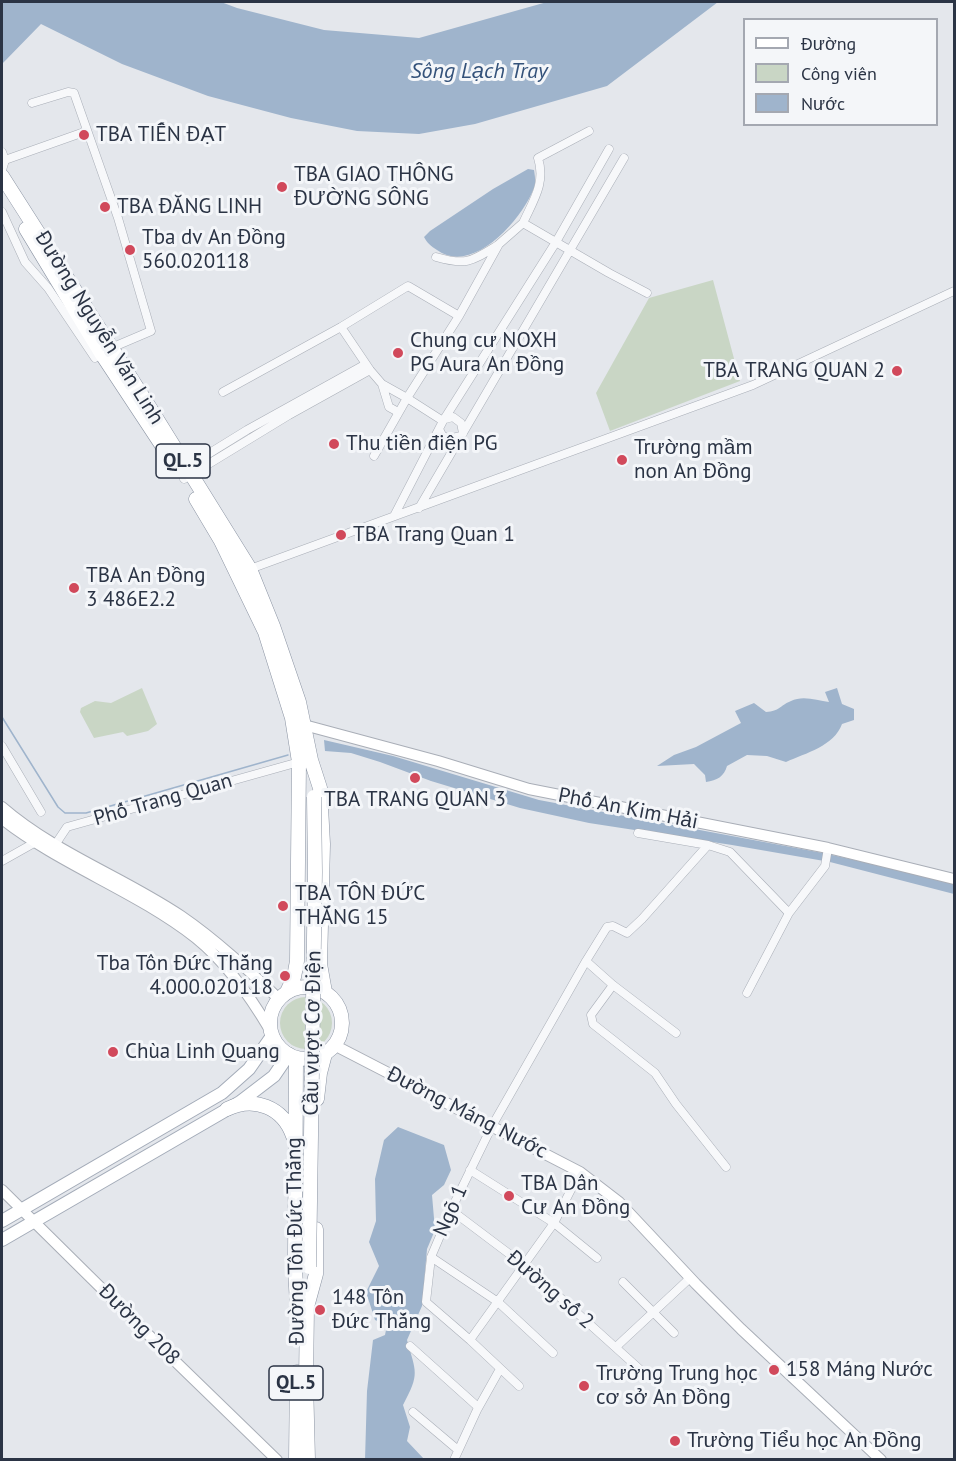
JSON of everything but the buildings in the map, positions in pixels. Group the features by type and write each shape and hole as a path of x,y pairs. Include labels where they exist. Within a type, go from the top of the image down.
{"highway":[{"name":"Đường Nguyễn Văn Linh","path":"3,183 111,348 185,473 265,632 305,761 318,780 323,844 320,964 326,992"},
{"name":"Đường Nguyễn Văn Linh","path":"3,183 101,353 250,569 287,663 304,725 305,761 297,961 294,977 283,995"},
{"name":"Cầu vượt Cơ Điện","path":"303,1306 315,872 305,761"},
{"path":"309,987 326,992 334,1000 342,1016 340,1034 330,1049 313,1058 293,1056 279,1047 271,1033 271,1013 283,995 297,988 309,987"},
{"name":"Đường Tôn Đức Thắng","path":"296,1460 303,1306 315,1274 318,1094 320,1073 330,1049"},
{"name":"Đường Tôn Đức Thắng","path":"293,1056 295,1278 303,1306 308,1460"},
{"path":"227,1109 244,1104 268,1107 284,1119 291,1129 294,1142"}],"main road":[{"name":"Phố An Kim Hải","path":"304,725 575,800 828,850 954,879"},
{"path":"2,807 55,845 182,916 261,981 283,995"},
{"path":"2,819 34,843 159,914 198,940 241,984 271,1033 249,1069 236,1082 2,1221"},
{"name":"Đường Máng Nước","path":"330,1049 492,1126 580,1172 619,1202 741,1329 881,1460"},
{"path":"2,1240 227,1109 274,1076 293,1056"},
{"path":"192,1110 197,1109 203,1113 204,1120 201,1124"},
{"name":"Đường 208","path":"2,1190 277,1460"}],"street":[{"path":"32,103 68,92 74,93 118,218 151,331 111,348"},
{"path":"6,160 87,131"},
{"path":"436,256 452,262 467,262 500,244 523,223 541,183 538,158 589,131"},
{"path":"394,516 443,423 556,242 609,149"},
{"path":"2,152 6,160 2,170"},
{"path":"418,508 624,158"},
{"path":"2,212 26,262 48,288 95,358"},
{"path":"523,223 647,293"},
{"path":"374,456 406,398 459,316 500,244"},
{"path":"223,392 341,327 408,286 459,316"},
{"path":"250,569 753,385 954,291"},
{"path":"341,327 382,384 443,423"},
{"path":"185,473 289,415 368,367"},
{"path":"382,384 389,407 398,412"},
{"path":"443,423 453,417 461,423 462,435"},
{"path":"443,423 442,435 448,439 462,435"},
{"path":"2,746 41,812"},
{"name":"Phố Trang Quan","path":"55,845 67,827 305,761"},
{"path":"638,833 708,845 730,852 789,913"},
{"path":"2,861 34,843 55,845"},
{"name":"Ngõ 1","path":"470,1340 426,1302 431,1257 470,1170 492,1126 607,927 613,926 627,933 708,845"},
{"path":"747,993 789,913 825,863 828,850"},
{"path":"586,961 613,985 676,1033"},
{"path":"613,985 591,1015 593,1024 655,1073 676,1104 726,1167"},
{"path":"470,1170 554,1223 597,1258"},
{"path":"519,1386 470,1340 554,1223 580,1172"},
{"name":"Đường số 2","path":"451,1210 524,1265 645,1374"},
{"path":"431,1257 498,1302 553,1353"},
{"path":"616,1347 690,1278"},
{"path":"623,1282 674,1333"},
{"path":"410,1346 478,1407"},
{"path":"454,1460 478,1407 500,1369"},
{"path":"413,1412 458,1450"}],"green space":[{"path":"713,280 740,381 610,431 596,393 649,298"},
{"path":"142,688 157,724 148,731 127,736 123,732 94,738 80,712 81,708 95,701 111,703"},
{"path":"301,997 311,997 325,1004 332,1023 325,1042 311,1049 301,1049 291,1045 284,1038 280,1028 280,1018 284,1008 291,1001"}],"water":[{"name":"Sông Lạch Tray","path":"2,2 221,2 324,30 419,38 547,2 718,2 607,86 475,124 419,134 357,131 291,118 208,96 122,64 41,24 2,64"},
{"path":"528,169 534,170 535,182 528,201 519,215 494,241 465,256 451,256 437,250 426,241 424,237 430,231 493,189"},
{"path":"837,688 842,704 854,709 854,720 842,724 833,738 810,752 786,762 767,756 747,755 727,766 720,777 706,782 705,775 694,764 657,766 674,755 696,747 741,723 735,711 754,703 766,712 771,711 800,698 829,702 825,692"},
{"path":"324,740 393,756 539,800 823,853 954,882 954,894 830,862 589,823 520,808 431,781 351,753 325,751"},
{"path":"398,1127 444,1145 451,1170 444,1185 432,1195 435,1230 427,1249 422,1306 407,1340 415,1373 403,1405 410,1427 407,1441 424,1459 365,1460 367,1391 373,1340 385,1335 387,1325 375,1320 366,1292 379,1266 369,1242 376,1221 375,1179 384,1140"}],"waterway":[{"path":"2,717 58,807 65,813 86,813 288,755"}],"place":[{"name":"TBA TIẾN ĐẠT","path":"84,135"},
{"name":"TBA GIAO THÔNG ĐƯỜNG SÔNG","path":"282,187"},
{"name":"TBA ĐĂNG LINH","path":"105,207"},
{"name":"Tba dv An Đồng 560.020118","path":"130,250"},
{"name":"Chung cư NOXH PG Aura An Đồng","path":"398,353"},
{"name":"TBA TRANG QUAN 2","path":"897,371"},
{"name":"Thu tiền điện PG","path":"334,444"},
{"name":"Trường mầm non An Đồng","path":"622,460"},
{"name":"TBA Trang Quan 1","path":"341,535"},
{"name":"TBA An Đồng 3 486E2.2","path":"74,588"},
{"name":"TBA TRANG QUAN 3","path":"415,778"},
{"name":"TBA TÔN ĐỨC THẮNG 15","path":"283,906"},
{"name":"Tba Tôn Đức Thắng 4.000.020118","path":"285,976"},
{"name":"Chùa Linh Quang","path":"113,1052"},
{"name":"TBA Dân Cư An Đồng","path":"509,1196"},
{"name":"148 Tôn Đức Thắng","path":"320,1310"},
{"name":"158 Máng Nước","path":"774,1370"},
{"name":"Trường Trung học cơ sở An Đồng","path":"584,1386"},
{"name":"Trường Tiểu học An Đồng","path":"675,1441"}]}
